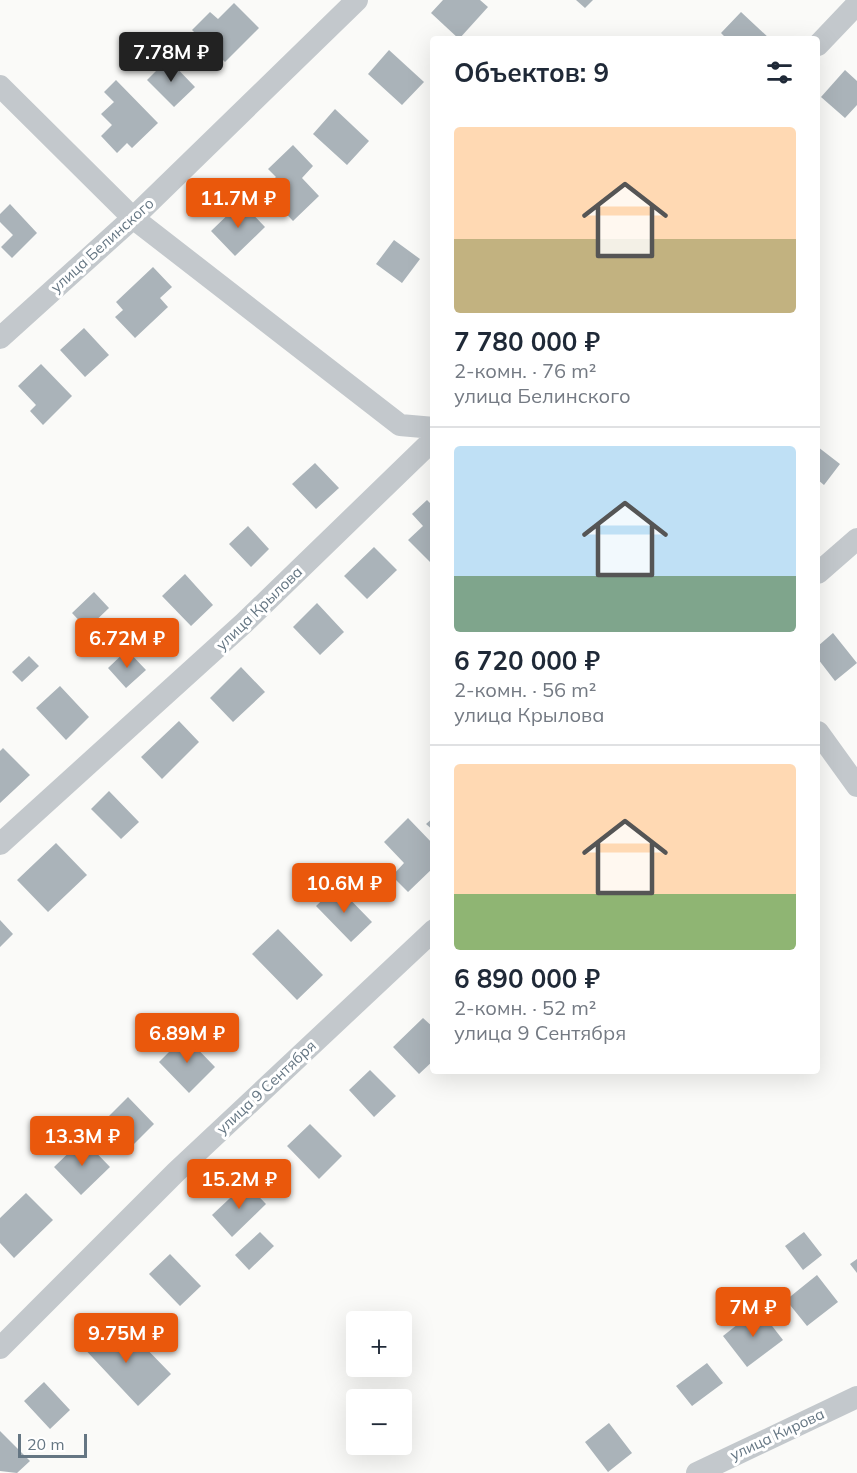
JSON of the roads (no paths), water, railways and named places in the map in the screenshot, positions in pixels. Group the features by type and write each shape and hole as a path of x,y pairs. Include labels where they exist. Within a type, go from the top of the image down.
{"street":[{"name":"улица Белинского","path":"0,338 133,218 357,0"},
{"path":"820,43 857,4"},
{"path":"0,86 133,218 400,425 430,428"},
{"name":"улица Крылова","path":"0,844 244,623 430,443"},
{"path":"820,571 857,539"},
{"path":"820,735 857,786"},
{"name":"улица 9 Сентября","path":"0,1348 176,1172 430,934"},
{"name":"улица Кирова","path":"697,1473 857,1396"}]}
